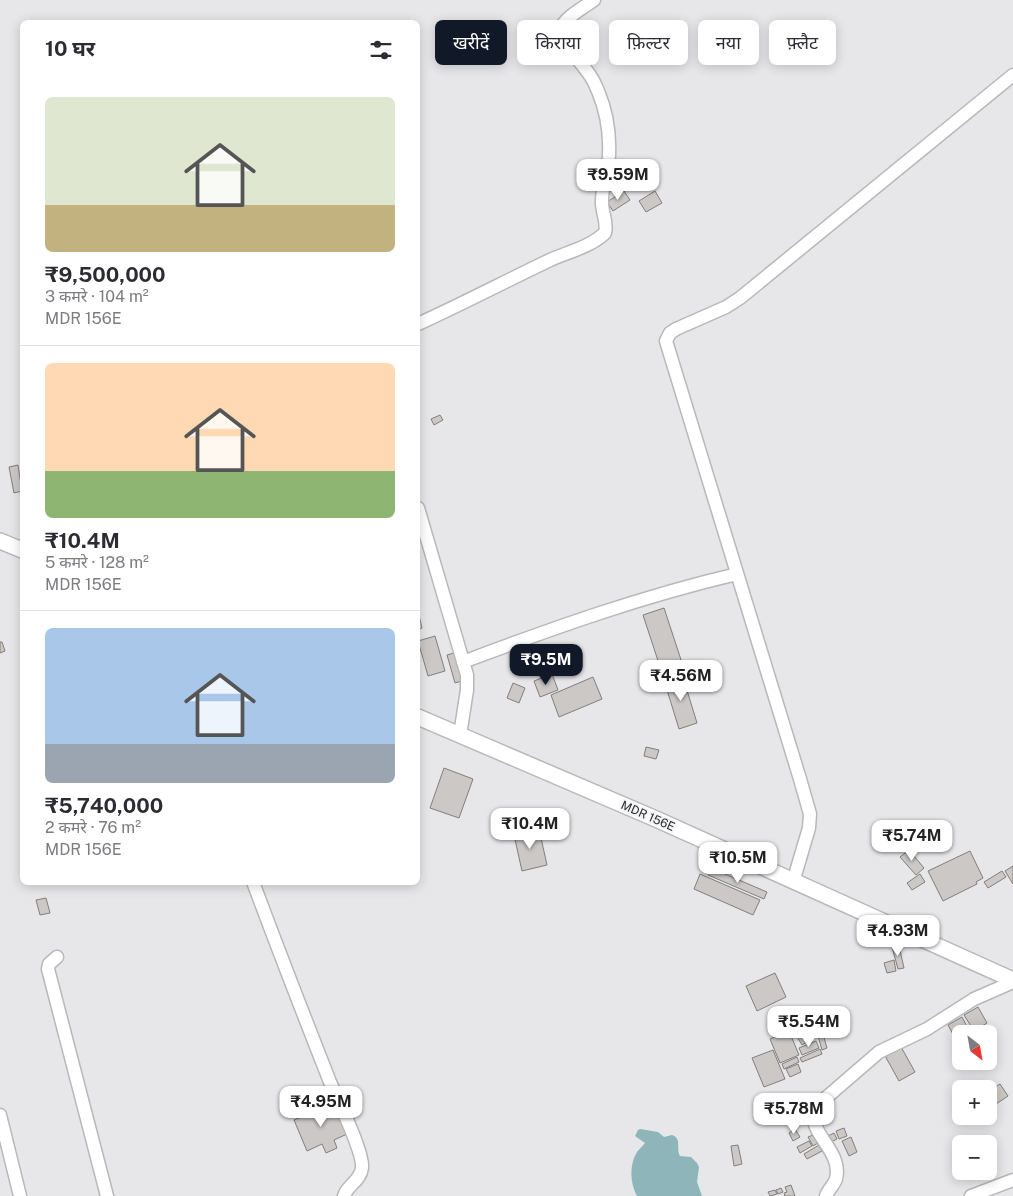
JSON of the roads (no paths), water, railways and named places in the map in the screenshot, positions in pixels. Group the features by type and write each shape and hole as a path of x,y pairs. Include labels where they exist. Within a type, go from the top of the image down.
{"main road":[{"path":"0,541 20,549"},
{"name":"MDR 156E","path":"420,718 656,819 1013,981"}],"street":[{"path":"420,323 564,254 590,244 605,233 607,226 601,205 609,156 606,120 599,93 592,78 566,43 561,27 565,21 594,0"},
{"path":"793,882 809,828 810,814 666,341 676,329 726,307 740,298 1013,75"},
{"path":"420,515 467,675 467,690 460,735"},
{"path":"462,662 573,621 703,582 737,574"},
{"path":"254,885 361,1156 362,1169 357,1181 345,1192 344,1196"},
{"path":"57,958 49,964 48,969 107,1196"},
{"path":"826,1196 836,1180 837,1166 830,1149 817,1129 812,1116 813,1109 879,1052 927,1028 974,999 1013,981"},
{"path":"0,1115 20,1196"},
{"path":"971,1196 1013,1180"}],"water":[{"path":"640,1129 658,1132 664,1137 675,1136 678,1141 680,1156 691,1157 699,1167 697,1182 702,1196 637,1196 631,1174 634,1157 645,1143 635,1136"}]}
